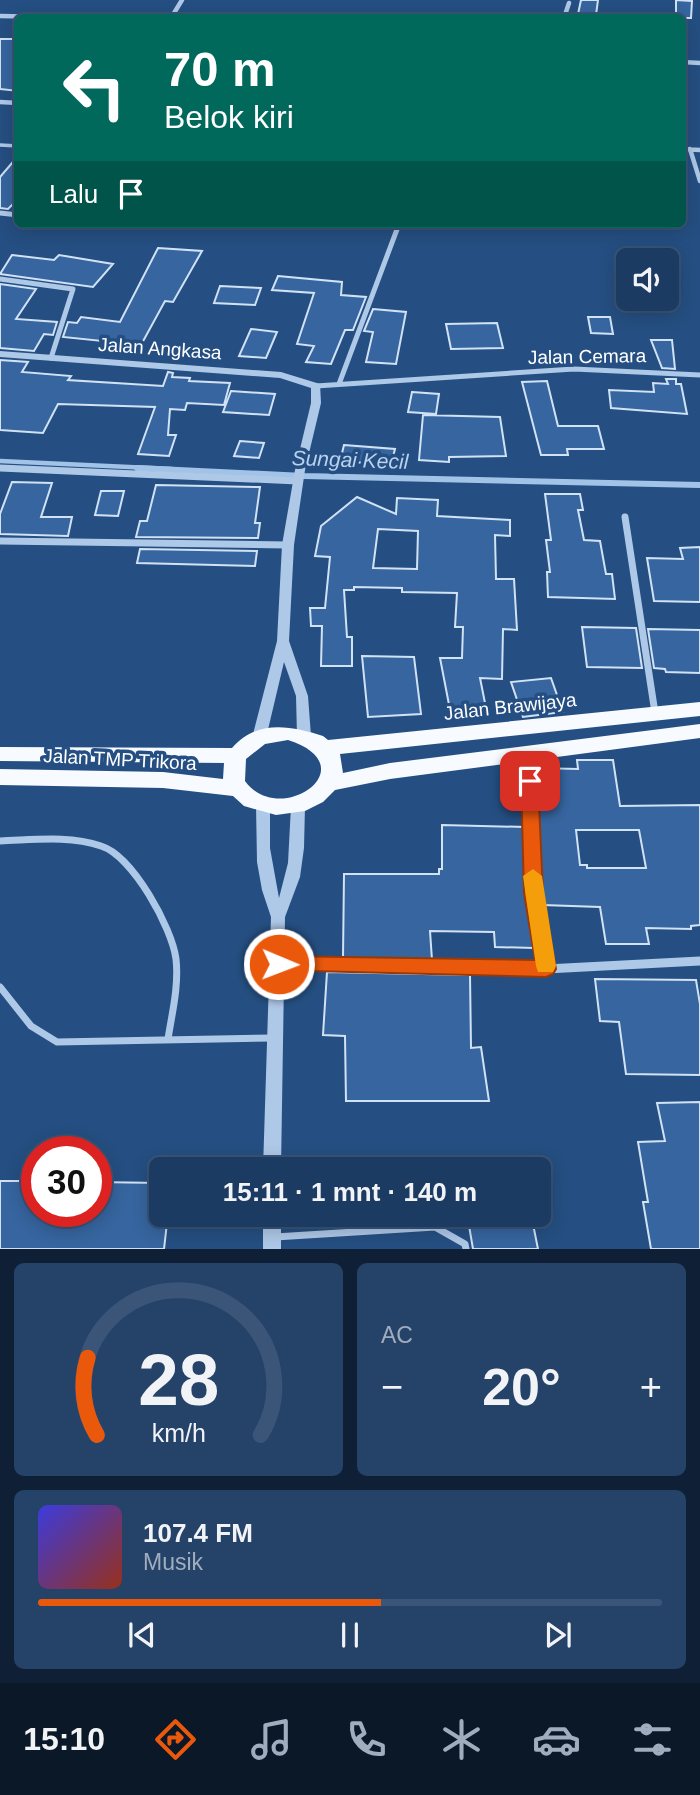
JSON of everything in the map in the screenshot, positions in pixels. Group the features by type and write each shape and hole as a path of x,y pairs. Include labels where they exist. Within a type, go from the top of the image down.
{"highway":[{"name":"Jalan Brawijaya","path":"326,748 700,709"},
{"path":"331,783 390,771 700,731"},
{"path":"281,734 304,736 326,748 333,759 335,771 331,783 323,793 298,806 263,805 238,789 232,778 232,766 237,755 260,738 281,734"},
{"name":"Jalan TMP Trikora","path":"0,754 156,757 237,755"},
{"name":"Jalan TMP Trikora","path":"0,777 163,780 238,789"}],"street":[{"path":"565,14 569,3"},
{"path":"686,149 700,150"},
{"path":"690,149 700,181"},
{"path":"339,384 398,228"},
{"path":"0,279 73,289 51,358"},
{"name":"Jalan Angkasa","path":"0,354 281,375 316,386"},
{"name":"Jalan Cemara","path":"316,386 574,369 700,376"},
{"path":"260,738 283,640 288,545 298,476 316,403 316,386"},
{"path":"0,468 298,476"},
{"path":"625,517 655,713"},
{"path":"0,541 288,545"},
{"path":"283,640 302,696 304,736"},
{"path":"528,754 534,893 546,969"},
{"path":"263,805 264,852 270,896 278,916 279,964 272,1157"},
{"path":"278,916 289,895 297,837 298,806"},
{"path":"279,964 546,969 700,961"}],"lane":[{"path":"0,841 82,842 104,846 118,856 167,925 174,942 179,973 168,1039"},
{"path":"0,987 22,1019 43,1037 57,1042 276,1038"},
{"path":"272,1243 435,1227 465,1244 466,1249"}],"building":[{"path":"581,0 598,0 596,14 578,14"},
{"path":"676,0 692,1 691,18 686,18 686,14 676,14"},
{"path":"0,39 14,39 14,91 0,89"},
{"path":"14,161 14,203 8,209 0,208 0,177"},
{"path":"158,248 202,251 173,302 165,301 141,345 63,337 68,322 77,323 81,317 120,322"},
{"path":"12,255 54,260 59,255 113,264 93,287 0,274"},
{"path":"278,276 342,282 341,295 366,297 353,330 345,330 331,364 306,362 314,346 297,344 314,293 272,290"},
{"path":"0,284 36,289 16,319 57,322 53,335 44,334 34,351 0,348"},
{"path":"220,286 261,288 255,305 214,303"},
{"path":"373,309 406,312 396,364 366,362 373,332 364,331"},
{"path":"588,317 610,317 613,334 591,333"},
{"path":"497,323 503,348 451,349 446,324"},
{"path":"251,329 277,332 266,358 239,356"},
{"path":"651,340 672,340 675,369 662,368"},
{"path":"0,360 28,362 22,372 71,376 68,380 163,386 168,372 173,373 172,377 190,378 189,381 230,383 224,405 187,403 185,410 170,409 168,435 176,435 169,456 138,454 155,407 58,404 43,433 0,430"},
{"path":"666,379 676,379 676,384 681,384 687,414 611,408 609,390 654,392 653,383 668,384"},
{"path":"547,381 558,426 598,426 604,449 567,449 568,455 541,455 522,382"},
{"path":"231,391 275,394 269,415 223,412"},
{"path":"412,392 439,394 436,414 408,412"},
{"path":"423,415 500,417 506,456 449,457 449,462 419,460"},
{"path":"240,441 264,443 259,458 234,456"},
{"path":"344,445 395,449 391,465 340,461"},
{"path":"12,482 52,483 41,517 72,517 68,536 0,534 0,514"},
{"path":"156,485 260,487 255,523 260,523 258,538 136,537 140,521 147,521"},
{"path":"101,491 124,491 118,516 95,515"},
{"path":"545,494 580,494 583,510 578,510 584,540 600,541 606,574 612,574 615,599 548,597 547,572 550,572 546,540 551,540"},
{"path":"357,497 396,514 397,498 438,500 437,516 510,520 510,536 495,535 496,579 514,579 517,630 503,629 502,679 480,678 487,713 451,715 440,658 462,658 463,627 455,627 457,593 402,592 402,588 354,587 354,590 344,590 347,637 352,637 352,666 321,666 322,626 311,626 310,608 325,608 330,557 315,556 321,526","holes":["378,529 418,531 417,569 373,568"]},
{"path":"700,547 700,602 654,601 647,558 683,559 680,548"},
{"path":"140,549 257,551 255,566 137,563"},
{"path":"582,627 636,628 642,668 587,667"},
{"path":"648,629 700,630 700,673 666,672 665,669 654,668"},
{"path":"362,656 414,657 421,714 368,717"},
{"path":"551,678 563,712 523,717 511,682"},
{"path":"577,760 613,760 620,806 700,805 700,925 691,926 691,929 646,928 649,944 606,944 600,907 543,905 536,768 578,769","holes":["576,830 639,830 646,868 587,868 587,865 580,865"]},
{"path":"442,825 525,827 527,893 534,948 495,947 494,932 430,931 432,960 343,958 344,874 439,874 439,869 442,869"},
{"path":"327,972 470,975 471,1048 481,1047 489,1101 346,1101 345,1036 323,1035"},
{"path":"595,979 696,980 700,1004 700,1075 626,1074 619,1022 600,1021"},
{"path":"700,1102 700,1249 651,1249 643,1202 648,1202 638,1142 665,1141 657,1103"},
{"path":"0,1181 21,1181 21,1227 112,1227 112,1182 149,1183 149,1227 167,1227 164,1249 0,1249"},
{"path":"469,1227 534,1227 538,1249 473,1249"}],"waterway":[{"name":"Sungai Kecil","path":"0,461 172,469"},
{"name":"Sungai Kecil","path":"137,468 304,476 700,485"}],"slow traffic":[{"path":"533,876 546,966"}],"route":[{"path":"279,964 546,969 534,893 530,781"}]}
